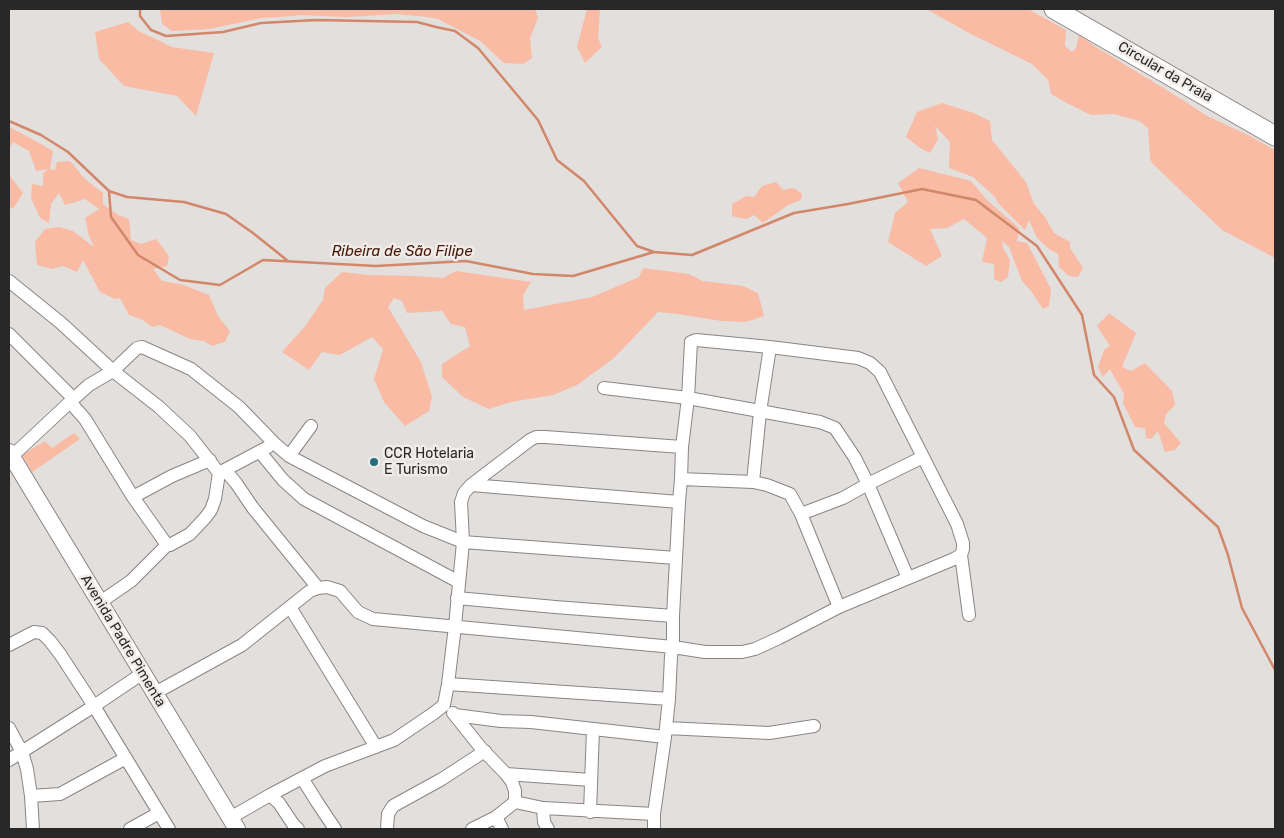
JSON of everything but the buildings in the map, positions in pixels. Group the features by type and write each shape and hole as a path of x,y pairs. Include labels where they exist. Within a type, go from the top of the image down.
{"highway":[{"name":"Circular da Praia","path":"1054,9 1275,136"},
{"name":"Circular da Praia","path":"1078,9 1275,123"}],"main road":[{"name":"Avenida Padre Pimenta","path":"10,456 234,824"}],"street":[{"path":"9,281 61,323 113,371 172,418 210,460 236,483 253,508 318,588"},
{"path":"9,334 72,400 133,497 167,545"},
{"path":"654,829 654,814 669,699 682,447 688,398 690,346 693,341 770,347 858,358 870,363 880,372 957,524 964,543 960,555 970,615"},
{"path":"10,456 89,385 113,371 137,348 142,347 191,369 239,408 289,456 424,526 463,542 676,558"},
{"path":"753,482 760,412 770,347"},
{"path":"604,388 688,398 820,422 835,428 855,458 868,484 908,578"},
{"path":"289,456 311,426"},
{"path":"234,824 270,795 325,766 394,740 444,705 455,626 463,542 461,502 464,493 471,485 536,437 682,447"},
{"path":"99,603 131,581 167,545 190,534 211,510 222,471 274,443"},
{"path":"260,452 283,480 304,499 459,582"},
{"path":"801,514 843,498 923,457"},
{"path":"133,497 172,476 210,460"},
{"path":"681,479 753,482 790,494 801,514 839,606"},
{"path":"471,485 679,502"},
{"path":"155,693 242,645 310,591 318,588 327,587 340,591 358,612 374,619 673,647 705,652 742,652 755,649 779,638 839,606 960,555"},
{"path":"458,598 673,616"},
{"path":"290,607 376,747"},
{"path":"9,645 34,632 42,632 50,640 94,706 169,829"},
{"path":"9,760 143,673"},
{"path":"448,684 669,699"},
{"path":"444,705 455,715 512,782 515,791 515,802"},
{"path":"455,715 593,729 666,732 769,732 814,726"},
{"path":"9,728 22,752 27,769 33,829"},
{"path":"590,812 593,729"},
{"path":"387,829 388,814 393,806 442,779 485,751"},
{"path":"31,796 60,794 126,758"},
{"path":"506,774 591,780"},
{"path":"302,778 334,829"},
{"path":"270,795 279,803 298,829"},
{"path":"515,802 543,808 654,814"},
{"path":"472,829 496,817 515,802"},
{"path":"543,808 544,822 548,829"},
{"path":"130,829 159,813"},
{"path":"496,817 502,829"}],"shaded area":[{"path":"160,9 535,9 538,18 530,38 532,58 523,64 504,63 480,41 438,19 427,17 397,14 347,17 300,15 262,18 209,29 172,31 162,24"},
{"path":"587,9 600,9 598,38 602,47 585,63 577,47"},
{"path":"926,9 1028,9 1066,30 1065,46 1072,52 1076,48 1079,35 1207,116 1275,150 1275,258 1222,230 1152,163 1150,159 1148,128 1139,121 1114,114 1091,115 1063,101 1051,94 1048,80 1032,64"},
{"path":"128,22 139,31 172,47 214,53 196,116 177,96 124,86 99,59 95,32"},
{"path":"942,103 974,113 990,121 992,140 1026,182 1034,204 1045,217 1054,233 1070,242 1070,248 1083,268 1078,277 1069,276 1059,267 1058,254 1037,238 1029,220 1025,230 998,203 995,197 973,177 949,168 950,142 935,126 938,139 930,153 906,137 917,112"},
{"path":"9,127 53,151 50,169 55,170 57,162 70,161 85,179 103,193 103,204 118,215 129,219 131,240 141,244 156,239 169,256 167,266 153,269 162,281 184,285 209,295 218,316 230,331 225,342 212,346 204,341 190,339 160,325 152,327 143,320 129,315 120,298 115,299 100,292 83,260 77,272 63,266 52,269 37,265 35,242 45,229 59,227 73,231 94,247 89,236 85,218 99,209 85,199 65,205 59,193 51,204 49,223 40,218 31,198 32,184 43,186 43,173 49,169 36,171 29,151 13,142 9,149"},
{"path":"919,168 971,181 987,200 1019,228 1017,241 1027,243 1051,289 1049,306 1043,309 1022,281 1009,247 1002,241 1003,248 1010,260 1008,277 1001,282 994,279 994,264 982,262 987,238 964,219 947,228 930,229 942,256 926,266 888,242 895,213 908,202 898,183"},
{"path":"9,169 10,176 23,193 13,209 9,206"},
{"path":"776,182 783,190 794,188 802,194 801,200 788,205 763,223 754,215 746,219 732,216 732,204 746,196 754,197 762,186"},
{"path":"643,268 689,274 703,281 743,286 758,293 764,316 746,322 722,321 658,312 614,358 577,385 553,395 511,402 489,409 463,397 442,377 442,364 470,346 465,327 451,324 442,311 407,313 402,301 394,298 388,307 421,362 432,397 429,411 405,426 384,402 374,379 383,349 372,337 340,355 322,352 309,370 282,352 306,325 323,300 325,288 342,272 443,278 456,271 531,282 523,295 524,310 592,297 639,277"},
{"path":"1109,313 1136,333 1122,367 1131,371 1145,363 1172,391 1175,405 1166,414 1164,423 1181,443 1175,450 1165,452 1158,431 1151,439 1146,438 1145,428 1135,427 1123,403 1124,394 1110,369 1103,377 1098,367 1104,350 1110,346 1097,326"},
{"path":"74,433 80,439 32,472 22,455 45,441 52,448"}],"waterway":[{"path":"140,9 140,16 151,30 166,36 223,32 261,23 316,20 417,22 455,31 478,48 538,120 557,160 584,181 637,246 654,252"},
{"name":"Ribeira de São Filipe","path":"9,121 41,135 68,152 109,191 111,217 138,255 180,280 220,285 263,260 376,266 466,261 533,274 573,276 654,252 692,255 794,213 922,189 976,200 1037,246 1082,315 1094,375 1114,397 1134,450 1218,527 1228,555 1242,608 1275,670"},
{"path":"109,191 127,197 184,202 226,214 288,261"}],"place":[{"name":"CCR Hotelaria E Turismo","path":"374,462"}]}
